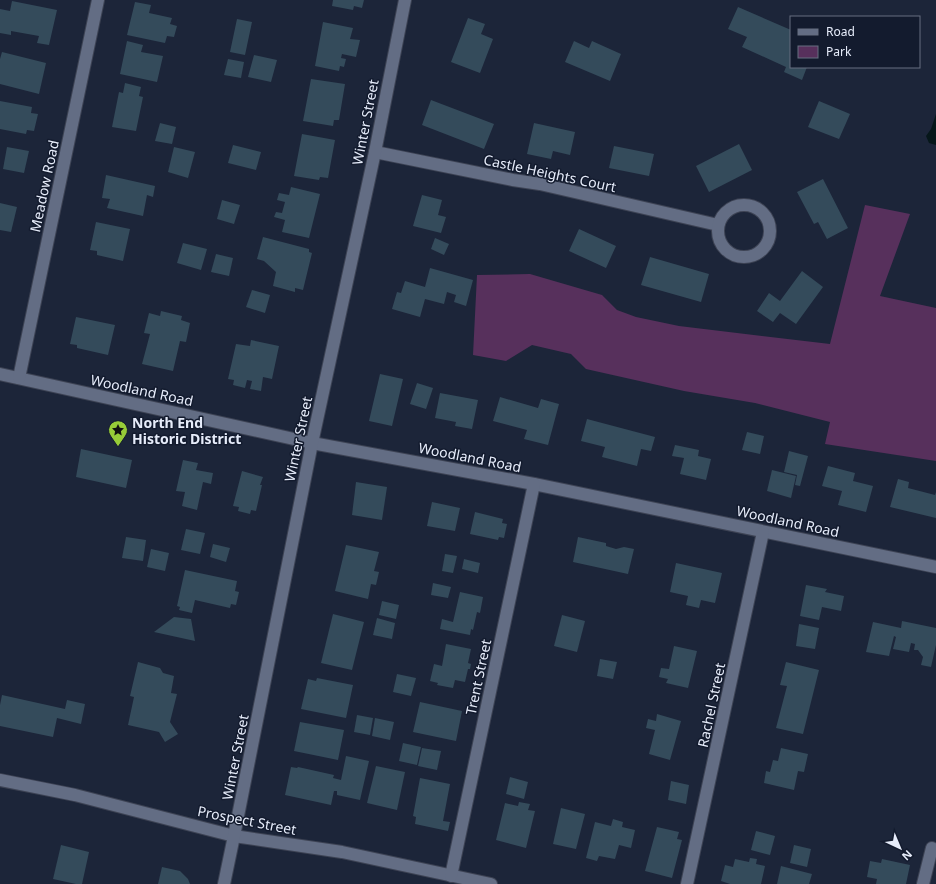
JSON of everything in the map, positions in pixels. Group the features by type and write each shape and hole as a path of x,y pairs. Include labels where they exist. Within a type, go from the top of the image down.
{"street":[{"name":"Meadow Road","path":"18,378 98,0"},
{"name":"Winter Street","path":"224,884 312,442 375,152 405,0"},
{"name":"Castle Heights Court","path":"375,152 513,180 540,184 718,225"},
{"path":"736,206 753,206 761,211 767,218 770,227 770,236 762,250 746,257 738,256 724,248 720,242 718,225 721,217 728,210 736,206"},
{"name":"Woodland Road","path":"0,374 312,442 534,484 936,567"},
{"name":"Trent Street","path":"451,876 534,484"},
{"name":"Rachel Street","path":"687,884 763,532"},
{"name":"Prospect Street","path":"0,780 75,795 234,836 342,852 487,884"},
{"path":"923,884 932,848"}],"green space":[{"path":"865,205 910,214 880,296 936,308 936,461 825,444 830,422 755,403 684,391 586,369 571,354 532,345 506,361 473,355 477,275 530,274 602,295 617,310 636,317 679,326 830,344"}],"shaded area":[{"path":"936,114 936,145 929,143 926,136 931,129"}],"building":[{"path":"333,0 364,0 362,8 354,6 353,10 332,6"},
{"path":"12,1 57,10 49,45 37,43 39,36 11,31 11,35 0,33 0,9 10,11"},
{"path":"135,2 151,5 149,13 172,18 170,24 177,26 174,37 167,36 165,43 127,35"},
{"path":"738,7 790,30 790,68 807,68 802,80 784,72 786,67 742,47 747,37 728,29"},
{"path":"468,18 485,24 481,34 493,39 480,73 451,62"},
{"path":"237,19 252,22 245,55 230,52"},
{"path":"323,22 353,28 350,39 360,40 356,57 342,54 341,58 346,59 344,67 340,66 339,71 315,66"},
{"path":"127,41 143,45 141,52 163,56 157,82 120,74"},
{"path":"574,41 589,48 592,41 621,54 610,81 565,62"},
{"path":"2,52 46,63 39,94 0,84 0,59"},
{"path":"254,55 277,60 271,82 248,77"},
{"path":"228,59 244,62 241,78 224,75"},
{"path":"311,79 345,84 339,120 334,120 333,126 303,121"},
{"path":"125,83 141,87 139,96 143,97 136,131 112,127 119,92 123,93"},
{"path":"431,100 494,124 484,149 422,125"},
{"path":"0,101 32,107 31,113 38,114 34,131 27,130 26,134 0,129"},
{"path":"819,101 850,114 839,139 808,127"},
{"path":"160,123 176,127 172,144 155,141"},
{"path":"534,123 575,132 570,155 553,151 551,159 527,154"},
{"path":"302,134 335,140 328,178 320,177 319,180 294,176"},
{"path":"739,144 752,170 709,192 696,166"},
{"path":"233,145 261,152 256,170 228,163"},
{"path":"614,146 654,154 649,176 609,168"},
{"path":"7,147 29,151 24,173 3,169"},
{"path":"174,147 195,152 188,178 168,172"},
{"path":"106,175 155,186 153,197 147,195 143,216 107,208 110,199 102,198"},
{"path":"823,179 848,228 827,239 818,222 814,224 797,192"},
{"path":"291,187 320,194 309,238 282,232 285,220 274,217 276,212 282,213 285,202 277,200 279,193 289,195"},
{"path":"422,195 442,200 438,215 446,217 441,233 413,226"},
{"path":"222,200 240,205 234,224 217,219"},
{"path":"0,203 17,207 11,232 0,230"},
{"path":"96,222 130,229 123,261 97,255 97,251 90,250"},
{"path":"579,229 616,246 606,268 569,251"},
{"path":"263,237 309,249 309,252 312,253 303,290 295,288 295,292 273,286 276,272 264,261 257,259"},
{"path":"435,238 449,244 444,255 431,249"},
{"path":"183,243 207,249 201,270 177,263"},
{"path":"216,254 233,258 229,276 211,272"},
{"path":"650,257 709,274 701,302 641,285"},
{"path":"430,268 473,280 466,306 454,302 456,295 447,292 444,304 425,299 420,317 392,309 397,292 401,293 405,281 425,287"},
{"path":"802,271 823,287 796,324 780,313 773,322 757,311 769,293 780,301"},
{"path":"252,290 270,295 265,313 246,307"},
{"path":"161,311 182,316 181,320 190,323 186,342 180,341 173,371 142,364 150,334 144,333 149,313 160,316"},
{"path":"76,317 115,325 108,355 77,348 77,345 70,344"},
{"path":"251,340 279,346 272,379 263,377 261,391 250,389 252,381 247,380 245,388 233,385 234,380 228,379 236,344 250,346"},
{"path":"380,374 403,379 392,426 369,421"},
{"path":"417,383 433,388 426,409 410,404"},
{"path":"440,393 478,400 472,429 455,426 456,422 435,418"},
{"path":"500,397 538,408 541,399 559,404 548,445 524,439 527,430 493,421"},
{"path":"587,419 655,437 651,451 641,449 637,466 602,457 605,447 581,441"},
{"path":"747,432 764,436 760,454 742,450"},
{"path":"675,445 699,450 698,456 711,459 706,480 680,474 684,458 672,456"},
{"path":"81,449 132,460 126,488 76,477"},
{"path":"789,451 808,456 800,486 795,485 797,475 784,472"},
{"path":"183,460 198,463 196,470 213,473 211,484 203,482 197,510 182,506 185,492 176,491"},
{"path":"828,466 855,473 853,481 873,486 866,512 838,505 842,491 822,486"},
{"path":"772,470 796,476 791,498 767,491"},
{"path":"242,471 263,477 260,485 262,485 256,511 251,510 250,514 238,511 239,507 233,506"},
{"path":"898,479 909,482 908,488 935,495 936,492 936,518 890,507"},
{"path":"356,482 387,487 382,520 352,515"},
{"path":"432,502 460,508 455,531 427,526"},
{"path":"475,512 503,519 502,523 507,524 504,538 499,537 498,540 470,534"},
{"path":"186,529 205,533 200,554 181,550"},
{"path":"126,537 146,540 143,561 122,558"},
{"path":"578,537 606,543 606,546 616,549 624,547 634,549 628,574 573,562"},
{"path":"213,544 230,548 226,562 210,557"},
{"path":"346,545 379,552 374,571 379,572 376,585 371,584 368,599 335,591"},
{"path":"151,549 169,553 165,571 147,567"},
{"path":"445,554 457,556 453,573 442,571"},
{"path":"464,559 480,563 478,573 462,569"},
{"path":"676,563 722,573 715,603 701,600 699,608 686,605 688,596 670,592"},
{"path":"185,570 237,581 235,591 239,592 236,605 231,604 230,608 195,600 192,613 179,610 180,607 177,606"},
{"path":"433,583 451,587 448,598 431,595"},
{"path":"806,585 827,589 825,592 844,596 841,611 822,607 819,620 800,616"},
{"path":"460,592 483,597 480,613 477,612 473,630 471,629 470,635 440,629 442,619 453,622"},
{"path":"382,601 399,605 396,619 379,615"},
{"path":"333,614 364,622 352,670 321,663"},
{"path":"562,615 585,621 577,652 554,646"},
{"path":"174,617 191,619 195,641 154,632"},
{"path":"377,618 395,623 392,639 373,635"},
{"path":"902,621 936,628 936,645 931,667 921,665 923,657 918,650 914,650 915,644 911,643 909,652 893,649 896,637 894,636 889,656 866,652 873,622 901,628"},
{"path":"799,624 819,628 815,649 796,646"},
{"path":"446,644 471,649 468,663 471,664 470,669 468,669 465,682 455,680 453,688 437,685 438,683 430,681 434,664 442,666"},
{"path":"674,646 697,651 688,688 666,683 668,679 659,677 661,668 669,669"},
{"path":"600,659 617,662 613,679 597,676"},
{"path":"138,662 160,668 163,673 174,676 171,693 177,694 170,722 178,734 165,742 159,732 128,725 134,697 130,696"},
{"path":"786,662 819,670 803,734 776,728 787,686 780,685"},
{"path":"397,674 416,678 411,696 393,692"},
{"path":"317,678 353,685 346,718 301,709 308,679 316,681"},
{"path":"2,695 65,709 67,700 85,704 81,724 57,718 53,737 0,726 0,705"},
{"path":"420,702 462,711 456,741 413,732"},
{"path":"657,714 681,721 670,760 649,754 655,730 646,728 648,719 656,721"},
{"path":"357,715 373,718 370,735 354,732"},
{"path":"375,718 394,722 390,740 372,736"},
{"path":"300,722 344,730 338,760 294,751"},
{"path":"403,743 421,747 417,765 399,761"},
{"path":"422,748 441,751 437,770 418,766"},
{"path":"781,748 808,754 804,772 798,771 794,790 764,783 766,771 770,772 773,760 778,761"},
{"path":"346,756 369,761 360,800 337,795 337,791 334,791 331,805 285,795 291,767 298,767 334,775 333,778 341,780"},
{"path":"376,766 405,772 397,810 367,803"},
{"path":"510,777 528,782 524,799 506,794"},
{"path":"420,778 450,784 443,821 450,822 448,831 415,824 416,817 413,816"},
{"path":"671,781 689,785 686,804 668,800"},
{"path":"519,802 530,804 528,810 535,811 526,848 496,840 505,803 518,806"},
{"path":"561,808 585,814 576,849 553,844"},
{"path":"613,819 623,822 622,827 635,830 631,848 619,845 615,859 599,856 597,861 586,858 595,822 611,826"},
{"path":"657,827 679,832 677,839 682,840 672,878 645,871"},
{"path":"756,831 775,836 770,855 751,850"},
{"path":"61,845 89,852 82,884 53,879"},
{"path":"794,845 811,849 807,867 790,863"},
{"path":"750,858 757,859 756,864 765,866 761,884 730,884 721,881 725,865 733,867 735,859 749,862"},
{"path":"882,859 910,865 906,884 876,884 877,879 867,877 870,861 881,863"},
{"path":"781,866 812,874 809,884 777,884"},
{"path":"162,867 180,871 188,879 190,884 158,884"}],"place":[{"name":"North End Historic District","path":"118,447"}]}
